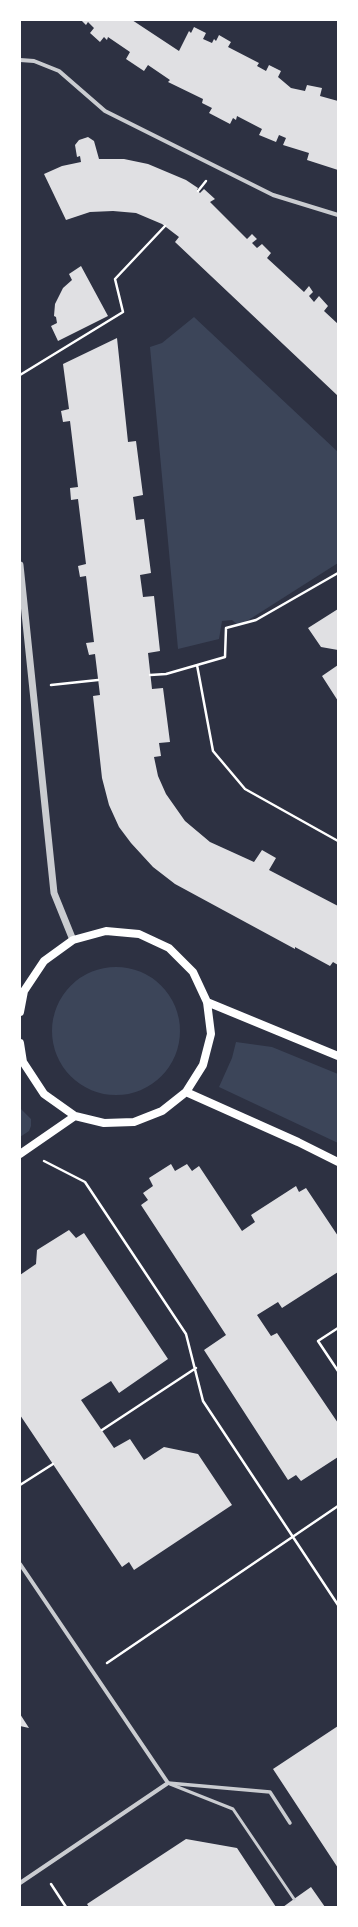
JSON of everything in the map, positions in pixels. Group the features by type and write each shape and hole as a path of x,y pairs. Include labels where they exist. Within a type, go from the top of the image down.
{"main road":[{"path":"20,1012 24,991 44,961 73,940 106,931 139,934 169,948 193,972 207,1002 211,1034 203,1065 186,1092 162,1111 134,1122 104,1123 74,1116 44,1094 22,1063 20,1043"},
{"path":"207,1002 338,1056"},
{"path":"186,1092 298,1142 338,1162"},
{"path":"22,1153 74,1116"}],"street":[{"path":"20,60 34,60 59,71 105,111 273,195 338,215"},
{"path":"20,565 54,894 73,940"},
{"path":"20,1564 168,1783"},
{"path":"20,1883 168,1783 270,1792 290,1823"}],"lane":[{"path":"168,1783 233,1809 294,1899"}],"path":[{"path":"20,375 123,312 115,279 165,226"},
{"path":"150,675 166,674 225,657 226,628 256,620 338,573"},
{"path":"197,665 213,751 245,789 338,841"},
{"path":"33,686 98,680"},
{"path":"22,1153 85,1182 186,1334 196,1368 203,1401 294,1536 338,1605"},
{"path":"338,1328 318,1341 338,1371"},
{"path":"102,1430 196,1368"},
{"path":"20,1485 53,1464"},
{"path":"94,1672 338,1506"},
{"path":"41,1869 66,1907"}],"shaded area":[{"path":"194,317 338,452 338,563 239,626 232,620 222,621 219,639 178,649 150,347 162,343"},
{"path":"110,967 122,967 140,972 161,986 175,1007 179,1019 179,1043 175,1055 161,1076 151,1084 135,1092 122,1095 110,1095 92,1090 71,1076 63,1066 55,1050 52,1037 52,1025 57,1007 71,986 81,978 97,970"},
{"path":"236,1042 272,1047 338,1074 338,1143 219,1087 232,1058"},
{"path":"20,1108 31,1119 31,1126 29,1131 20,1137"}],"building":[{"path":"81,20 132,20 179,51 189,31 191,33 194,27 206,33 203,39 212,43 214,39 216,41 219,35 231,42 228,47 259,63 257,66 266,71 269,65 281,71 278,77 291,88 305,91 307,85 322,88 320,96 338,101 338,170 307,160 309,153 283,145 286,138 279,135 276,142 259,135 262,129 237,116 236,120 233,118 230,124 209,113 212,108 202,103 203,99 168,82 170,80 148,65 144,71 126,59 130,52 108,37 107,40 104,37 100,42 90,33 94,28 88,22 86,25"},
{"path":"88,137 94,141 99,159 124,159 148,164 186,180 198,188 197,190 200,193 204,189 215,199 210,202 247,239 252,234 257,239 252,243 257,248 262,244 271,253 267,258 304,292 309,286 313,292 309,296 314,302 319,296 328,306 324,311 338,324 338,396 175,242 179,237 162,224 136,213 113,211 90,212 66,220 44,174 62,166 81,162 80,156 77,157 75,145 79,140"},
{"path":"81,266 108,316 58,341 51,326 57,323 56,317 54,316 55,304 63,288 72,280 69,274"},
{"path":"117,338 128,442 136,441 143,495 133,497 136,520 144,519 151,573 140,575 143,597 154,596 160,651 148,653 152,689 163,688 170,742 159,743 161,756 154,757 158,776 166,794 185,821 210,842 254,862 262,850 276,858 269,870 338,906 338,965 333,962 330,966 295,947 295,949 175,884 153,867 131,843 119,827 109,805 102,778 93,696 100,695 95,654 89,655 86,643 94,642 86,576 80,577 78,566 86,564 78,499 71,500 70,488 78,487 70,421 63,422 61,411 69,409 63,364"},
{"path":"338,609 338,650 321,647 308,628"},
{"path":"338,665 338,701 322,676"},
{"path":"171,1164 175,1171 187,1164 192,1171 199,1166 242,1231 255,1222 251,1215 296,1186 299,1192 306,1188 338,1236 338,1272 282,1308 278,1302 257,1315 271,1336 277,1333 338,1423 338,1457 301,1481 296,1475 288,1480 204,1350 226,1335 141,1205 148,1200 143,1193 153,1186 149,1178"},
{"path":"69,1230 76,1238 84,1233 168,1359 119,1393 111,1381 81,1400 114,1448 130,1439 144,1460 164,1447 198,1454 232,1505 134,1570 129,1562 122,1567 20,1415 20,1275 36,1264 37,1250"},
{"path":"20,1714 29,1728 20,1726"},
{"path":"338,1726 338,1868 273,1769"},
{"path":"186,1839 237,1848 276,1907 89,1907 87,1904"},
{"path":"311,1887 325,1907 283,1907 294,1899"}]}
